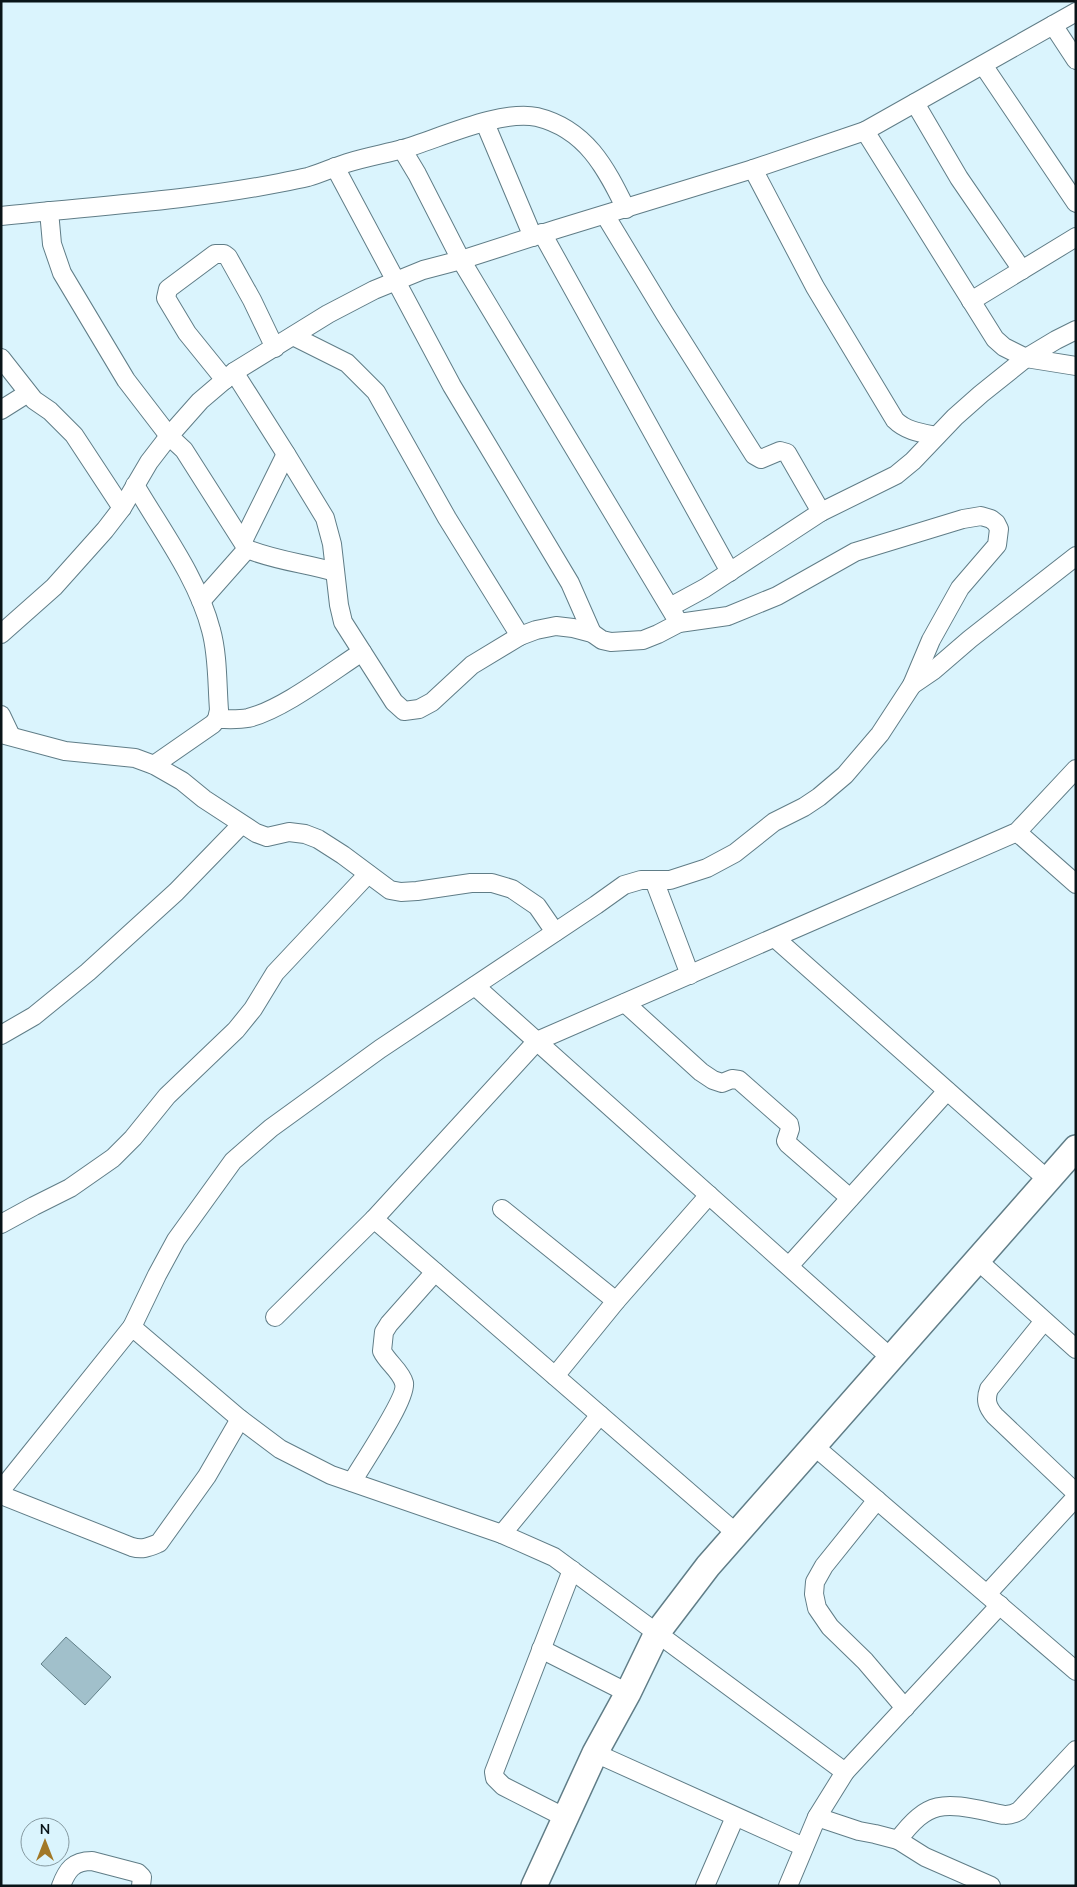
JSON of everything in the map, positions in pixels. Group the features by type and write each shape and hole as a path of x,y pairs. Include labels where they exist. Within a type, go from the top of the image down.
{"main road":[{"path":"534,1886 595,1753 628,1693 657,1633 708,1566 736,1533 1076,1148"}],"street":[{"path":"1,634 54,587 105,530 122,508 149,462 200,401 229,376 328,314 394,281 423,270 626,209 864,132 1076,12"},
{"path":"1053,25 1076,60"},
{"path":"984,65 1076,203"},
{"path":"915,103 959,178 1022,270"},
{"path":"1,216 207,195 309,177 335,167 402,149 485,122 518,115 537,117 552,123 573,134 592,150 608,171 626,209"},
{"path":"485,122 537,235 730,572"},
{"path":"864,132 995,339 1004,347 1026,358 1076,366"},
{"path":"402,149 417,174 461,260 679,623"},
{"path":"335,167 394,281 452,386 570,583 592,633"},
{"path":"753,169 815,287 894,420 910,430 936,436"},
{"path":"49,211 52,244 62,273 113,360 169,436 190,458 245,545 270,558 311,565 335,572"},
{"path":"606,214 665,314 754,455 761,459 780,451 787,453 821,512"},
{"path":"971,301 1076,237"},
{"path":"1,1490 132,1327 176,1240 233,1161 271,1128 380,1048 624,885 641,880 670,880 707,868 735,853 774,822 804,808 819,797 844,774 880,734 912,685 930,640 945,612 960,588 997,545 1000,529 991,519 980,516 963,519 855,552 755,606 728,616 679,623 643,640 611,642 602,640 592,633 556,626 536,630 520,636 472,665 432,702 419,708 404,711 394,702 343,622 339,606 332,544 325,518 286,454 229,376 188,333 166,298 168,289 215,254 224,254 228,257 252,300 275,348"},
{"path":"670,608 730,572 821,512 896,475 914,461 954,416 1026,358 1076,330"},
{"path":"294,336 347,363 376,392 447,518 520,636"},
{"path":"1,358 28,393 74,434 122,508"},
{"path":"1,410 28,393"},
{"path":"201,601 245,545 286,454"},
{"path":"135,485 191,580 212,632 219,710 217,719"},
{"path":"912,685 934,670 997,617 1076,556"},
{"path":"154,765 186,744 217,719 248,718 266,712 362,652"},
{"path":"1,715 6,735 65,751 135,758 154,765 182,781 241,825 267,837 289,832 305,834 326,844 390,890 401,892 471,883 492,883 512,889 537,906 555,932"},
{"path":"275,1317 374,1220 537,1041 1017,832 1076,769"},
{"path":"1,1035 34,1016 88,972 176,892 241,825"},
{"path":"1017,832 1076,884"},
{"path":"1,1224 70,1188 94,1173 127,1145 167,1096 236,1030 253,1009 275,974 368,874"},
{"path":"654,880 690,975"},
{"path":"776,938 1048,1180"},
{"path":"475,986 891,1358"},
{"path":"625,1003 701,1072 722,1084 732,1079 739,1080 789,1124 790,1129 786,1141 791,1147 850,1198"},
{"path":"789,1266 947,1091"},
{"path":"555,1376 616,1301 709,1194"},
{"path":"502,1209 616,1301"},
{"path":"374,1220 736,1533"},
{"path":"977,1260 1076,1349"},
{"path":"352,1482 390,1421 405,1389 403,1380 382,1351 384,1332 435,1272"},
{"path":"788,1886 817,1816 845,1772 905,1708 1076,1495 994,1416 987,1404 986,1397 989,1389 1044,1321"},
{"path":"132,1327 240,1419 280,1450 331,1475 502,1534 554,1557 845,1772"},
{"path":"502,1534 600,1414"},
{"path":"1,1495 132,1547 141,1549 148,1547 159,1543 202,1484 240,1419"},
{"path":"814,1446 1076,1671"},
{"path":"877,1500 821,1571 814,1582 814,1594 818,1608 830,1627 864,1661 905,1708"},
{"path":"566,1818 503,1786 495,1778 495,1766 572,1570"},
{"path":"541,1649 628,1693"},
{"path":"898,1840 910,1825 932,1808 965,1806 1010,1816 1020,1811 1076,1750"},
{"path":"595,1753 804,1847"},
{"path":"817,1816 859,1831 898,1840 925,1857 991,1886"},
{"path":"705,1886 735,1817"},
{"path":"60,1886 69,1868 76,1863 92,1861 138,1873 142,1877 141,1886"}],"building":[{"path":"66,1637 111,1677 85,1705 41,1664"}]}
